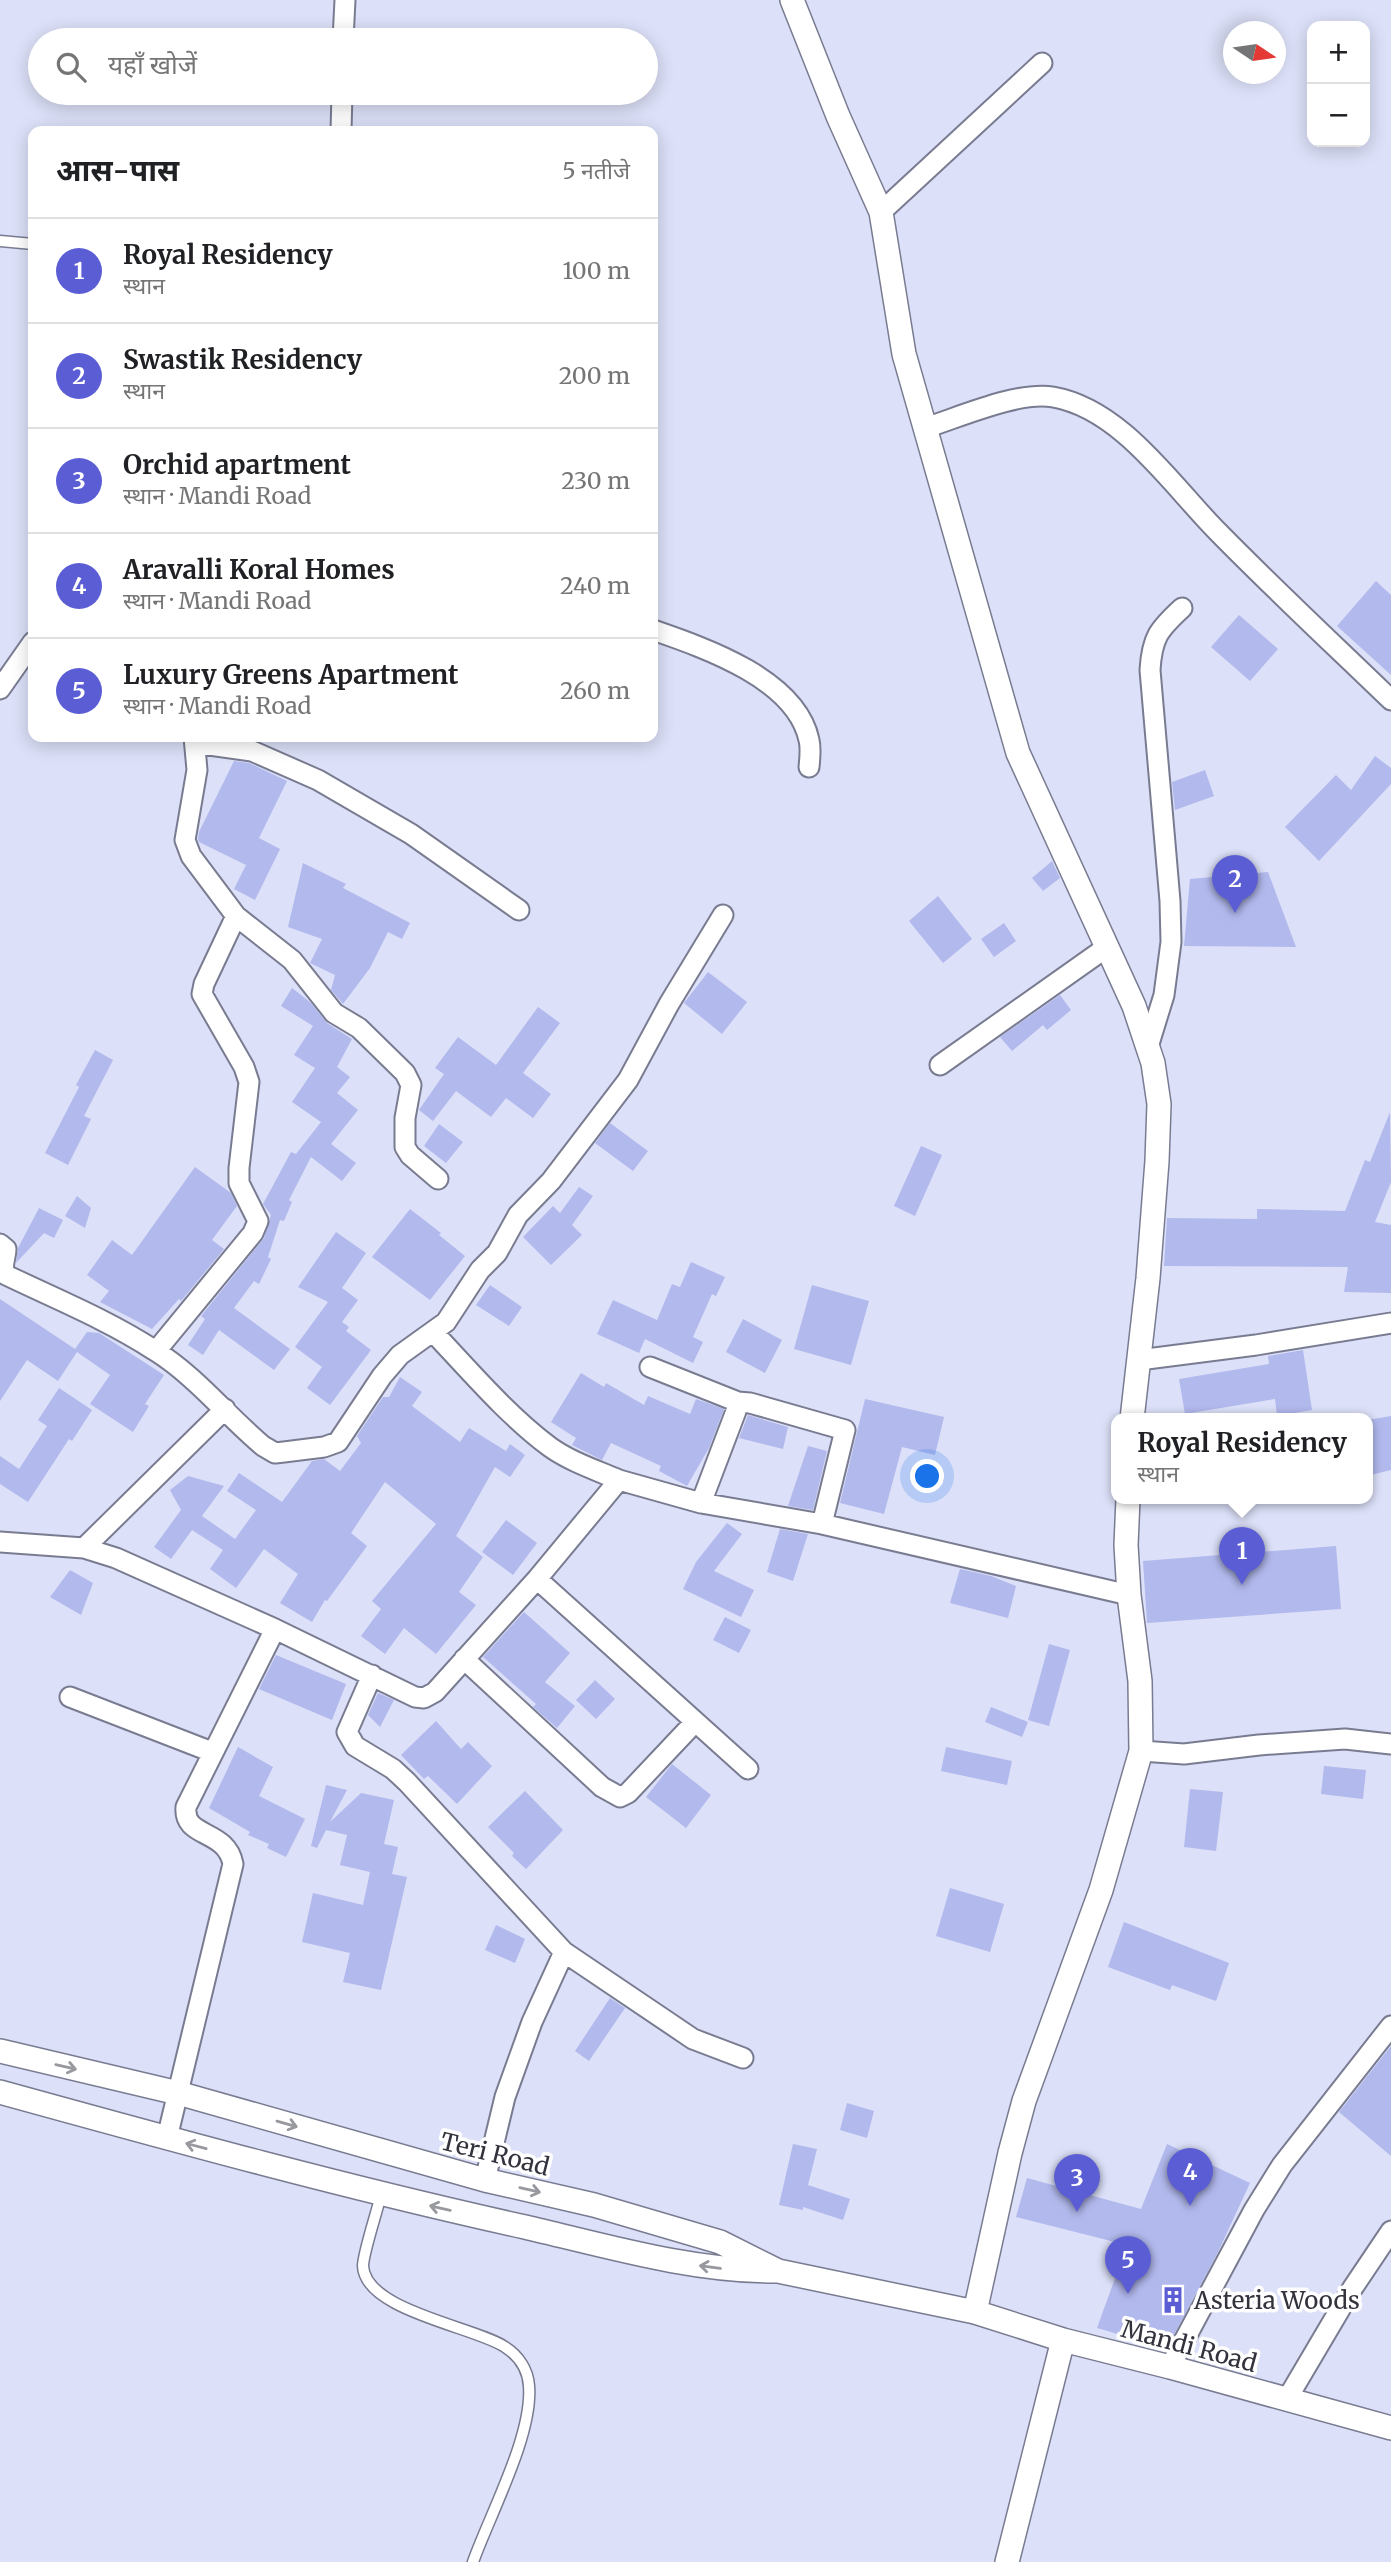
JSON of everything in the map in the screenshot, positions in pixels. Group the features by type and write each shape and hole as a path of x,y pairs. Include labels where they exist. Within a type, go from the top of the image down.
{"street":[{"path":"344,28 345,0"},
{"path":"792,0 838,116 881,212 904,354 1018,753 1134,1006 1153,1062 1159,1104 1149,1265 1133,1413"},
{"path":"881,212 1042,63"},
{"path":"341,126 342,105"},
{"path":"925,428 1021,397 1051,396 1083,404 1121,431 1171,480 1217,531 1391,700"},
{"path":"1148,1047 1164,995 1171,942 1170,901 1150,670 1152,645 1161,628 1182,608"},
{"path":"658,632 694,645 757,676 781,695 800,716 810,741 810,767"},
{"path":"0,689 28,649"},
{"path":"194,742 197,778 185,840 191,856 236,916 284,952 300,968 334,1013 359,1028 405,1073 411,1085 405,1118 405,1147 410,1155 438,1179"},
{"path":"205,742 252,751 318,780 411,834 519,910"},
{"path":"0,1244 6,1249 2,1272 108,1323 156,1351 225,1409 258,1442 275,1452 332,1445 343,1436 382,1376 400,1355 446,1322 480,1270 497,1253 518,1215 551,1181 612,1103 641,1059 669,1004 723,915"},
{"path":"156,1351 253,1233 258,1221 239,1183 249,1082 244,1067 202,994 204,984 236,916"},
{"path":"940,1065 1107,947"},
{"path":"1139,1360 1256,1345 1391,1323"},
{"path":"433,1332 530,1432 583,1465 620,1480 701,1503 822,1524 1129,1595"},
{"path":"650,1367 738,1402 845,1430 822,1524"},
{"path":"84,1548 225,1409"},
{"path":"701,1503 736,1411"},
{"path":"0,1542 84,1548 116,1558 275,1629 415,1697 424,1698 435,1692 537,1579 620,1480"},
{"path":"975,2312 1024,2101 1101,1890 1141,1751 1140,1681 1129,1595 1126,1545 1128,1504"},
{"path":"537,1579 748,1769"},
{"path":"167,2138 233,1864 224,1845 189,1824 185,1817 186,1807 275,1629"},
{"path":"464,1659 602,1787 620,1797 628,1793 695,1722"},
{"path":"372,1675 347,1732 355,1746 393,1769 407,1782 564,1951 693,2039 743,2058"},
{"path":"70,1697 212,1752"},
{"path":"1141,1751 1184,1754 1345,1739 1391,1744"},
{"path":"485,2180 505,2097 532,2022 564,1951"},
{"path":"1170,2367 1254,2210 1282,2165 1391,2026"},
{"name":"Teri Road","path":"0,2051 178,2093 485,2180 593,2205 720,2242 778,2271 975,2312"},
{"path":"0,2092 382,2194 682,2263 738,2271 778,2271"},
{"path":"1287,2399 1352,2289 1391,2231"},
{"name":"Mandi Road","path":"975,2312 1063,2340 1391,2428"},
{"path":"1007,2562 1063,2340"}],"lane":[{"path":"0,241 28,244"},
{"path":"382,2194 363,2266 370,2285 389,2299 431,2320 505,2346 522,2362 529,2384 529,2406 521,2442 473,2562"}],"building":[{"path":"1376,581 1391,595 1391,675 1337,626"},
{"path":"1239,615 1278,649 1250,681 1211,647"},
{"path":"1375,756 1391,768 1391,784 1319,861 1285,827 1336,775 1351,790"},
{"path":"234,761 249,763 287,781 259,838 280,849 255,900 234,889 246,865 199,842 198,839"},
{"path":"1205,770 1214,796 1175,810 1172,782"},
{"path":"1052,861 1060,878 1043,891 1032,878"},
{"path":"303,863 346,884 343,888 410,923 402,939 388,932 370,968 343,1004 331,990 335,975 310,963 322,939 288,927"},
{"path":"1268,872 1296,947 1184,946 1190,879"},
{"path":"938,896 972,939 943,963 909,921"},
{"path":"1004,923 1016,941 994,957 981,939"},
{"path":"708,972 747,1002 722,1034 684,1003"},
{"path":"292,988 311,1003 327,1023 352,1039 337,1067 350,1077 337,1093 358,1110 331,1144 356,1163 342,1181 311,1157 289,1200 292,1202 284,1221 280,1220 268,1257 271,1259 259,1284 254,1281 234,1308 290,1349 274,1370 219,1330 203,1355 188,1345 205,1319 201,1316 264,1238 271,1215 263,1204 291,1152 296,1154 321,1122 292,1102 315,1068 294,1055 313,1026 281,1006"},
{"path":"1060,995 1071,1010 1047,1030 1043,1025 1012,1051 1000,1037"},
{"path":"538,1007 560,1023 523,1073 551,1094 533,1118 506,1098 491,1117 456,1091 433,1121 419,1110 444,1074 435,1068 458,1037 496,1065"},
{"path":"95,1050 113,1060 84,1116 91,1119 68,1165 45,1153"},
{"path":"1390,1112 1391,1182 1375,1222 1391,1225 1391,1293 1344,1292 1348,1267 1164,1266 1167,1218 1257,1219 1257,1209 1345,1211 1365,1160 1370,1162"},
{"path":"610,1123 648,1151 633,1171 595,1143"},
{"path":"439,1124 463,1142 446,1163 424,1146"},
{"path":"921,1146 942,1155 915,1216 894,1206"},
{"path":"195,1167 231,1193 237,1206 212,1240 224,1249 181,1301 179,1299 152,1329 100,1302 109,1291 87,1275 112,1240 132,1255"},
{"path":"579,1187 593,1196 572,1225 582,1235 551,1265 523,1237 553,1206 560,1213"},
{"path":"77,1196 91,1208 85,1228 65,1216"},
{"path":"39,1208 63,1220 54,1238 44,1233 16,1263 18,1248"},
{"path":"410,1209 465,1256 430,1300 372,1257"},
{"path":"336,1232 366,1253 342,1288 358,1300 342,1322 349,1327 346,1331 371,1350 330,1405 307,1388 322,1367 295,1347 328,1302 298,1287"},
{"path":"691,1262 725,1277 716,1296 712,1294 693,1337 703,1342 693,1363 645,1339 639,1353 597,1334 613,1300 657,1320 672,1284 680,1287"},
{"path":"490,1285 522,1307 509,1326 476,1305"},
{"path":"812,1285 869,1301 851,1365 794,1349"},
{"path":"0,1299 75,1349 87,1332 99,1333 164,1375 145,1404 149,1406 133,1432 90,1404 110,1375 77,1352 58,1381 27,1360 0,1401"},
{"path":"743,1319 782,1340 765,1373 726,1352"},
{"path":"1303,1350 1312,1410 1277,1413 1275,1399 1185,1413 1179,1379 1269,1364 1268,1356"},
{"path":"581,1373 604,1387 606,1383 644,1405 648,1396 690,1414 696,1399 724,1409 709,1448 687,1486 659,1471 661,1466 611,1443 602,1460 572,1445 576,1438 551,1422"},
{"path":"400,1377 422,1392 412,1406 460,1442 469,1428 506,1451 510,1444 525,1455 510,1477 495,1467 456,1536 483,1557 459,1592 476,1605 436,1654 404,1628 385,1654 361,1636 381,1609 372,1601 436,1524 385,1482 351,1533 367,1546 327,1601 325,1600 312,1622 280,1603 298,1574 264,1549 236,1588 210,1569 223,1550 192,1530 171,1559 154,1547 181,1510 170,1490 188,1476 224,1486 202,1516 235,1539 256,1510 227,1491 239,1473 282,1502 312,1461 324,1459 340,1471 361,1443 357,1436 383,1397 389,1397"},
{"path":"59,1388 92,1410 72,1441 69,1439 28,1502 0,1484 0,1456 19,1469 47,1426 38,1420"},
{"path":"865,1399 944,1417 935,1455 902,1447 884,1514 840,1503"},
{"path":"748,1415 788,1427 783,1449 739,1438"},
{"path":"1391,1416 1391,1470 1373,1474 1373,1419"},
{"path":"808,1446 827,1451 813,1510 788,1506"},
{"path":"506,1520 537,1543 513,1575 482,1552"},
{"path":"727,1523 742,1534 714,1571 754,1590 741,1617 683,1589 696,1562"},
{"path":"780,1529 808,1534 793,1581 767,1572"},
{"path":"1336,1546 1341,1609 1147,1623 1143,1561"},
{"path":"960,1569 991,1576 1016,1586 1008,1618 950,1603"},
{"path":"70,1570 93,1583 81,1615 50,1597"},
{"path":"524,1612 570,1653 545,1682 575,1706 557,1728 533,1707 536,1704 483,1657"},
{"path":"725,1617 751,1630 739,1653 713,1640"},
{"path":"1049,1644 1070,1650 1049,1726 1028,1720"},
{"path":"276,1655 346,1684 332,1720 259,1689"},
{"path":"595,1680 615,1699 596,1719 576,1700"},
{"path":"378,1693 394,1700 380,1727 368,1715"},
{"path":"991,1707 1028,1722 1022,1737 985,1722"},
{"path":"436,1721 461,1749 468,1742 492,1766 457,1804 428,1776 424,1779 401,1755"},
{"path":"238,1747 273,1767 259,1796 305,1819 286,1857 267,1848 269,1844 248,1835 250,1832 209,1808"},
{"path":"946,1747 1012,1761 1007,1785 941,1771"},
{"path":"672,1764 711,1795 686,1828 646,1797"},
{"path":"1324,1766 1366,1770 1363,1799 1321,1794"},
{"path":"326,1785 347,1790 330,1822 361,1793 394,1800 384,1844 398,1847 392,1874 407,1877 381,1990 343,1982 350,1953 302,1942 313,1893 363,1905 370,1872 340,1865 347,1835 326,1830 317,1848 311,1846"},
{"path":"1190,1789 1223,1792 1216,1851 1184,1847"},
{"path":"525,1791 563,1830 526,1869 488,1827"},
{"path":"950,1888 1004,1904 990,1952 936,1936"},
{"path":"1124,1922 1229,1963 1216,2001 1172,1985 1170,1990 1108,1967"},
{"path":"496,1925 525,1939 515,1963 485,1950"},
{"path":"610,1998 625,2008 589,2061 575,2051"},
{"path":"1391,2046 1391,2156 1339,2112"},
{"path":"847,2103 874,2111 867,2138 840,2130"},
{"path":"793,2144 817,2149 808,2185 850,2199 843,2220 803,2207 803,2210 779,2205"},
{"path":"1167,2144 1250,2183 1218,2252 1169,2344 1131,2332 1128,2337 1097,2328 1127,2245 1016,2217 1027,2178 1141,2209"}],"place":[{"name":"Swastik Residency","path":"1235,913"},
{"name":"Royal Residency","path":"1242,1585"},
{"name":"Aravalli Koral Homes","path":"1190,2206"},
{"name":"Orchid apartment","path":"1077,2212"},
{"name":"Luxury Greens Apartment","path":"1128,2294"},
{"name":"Asteria Woods","path":"1173,2300"}]}
